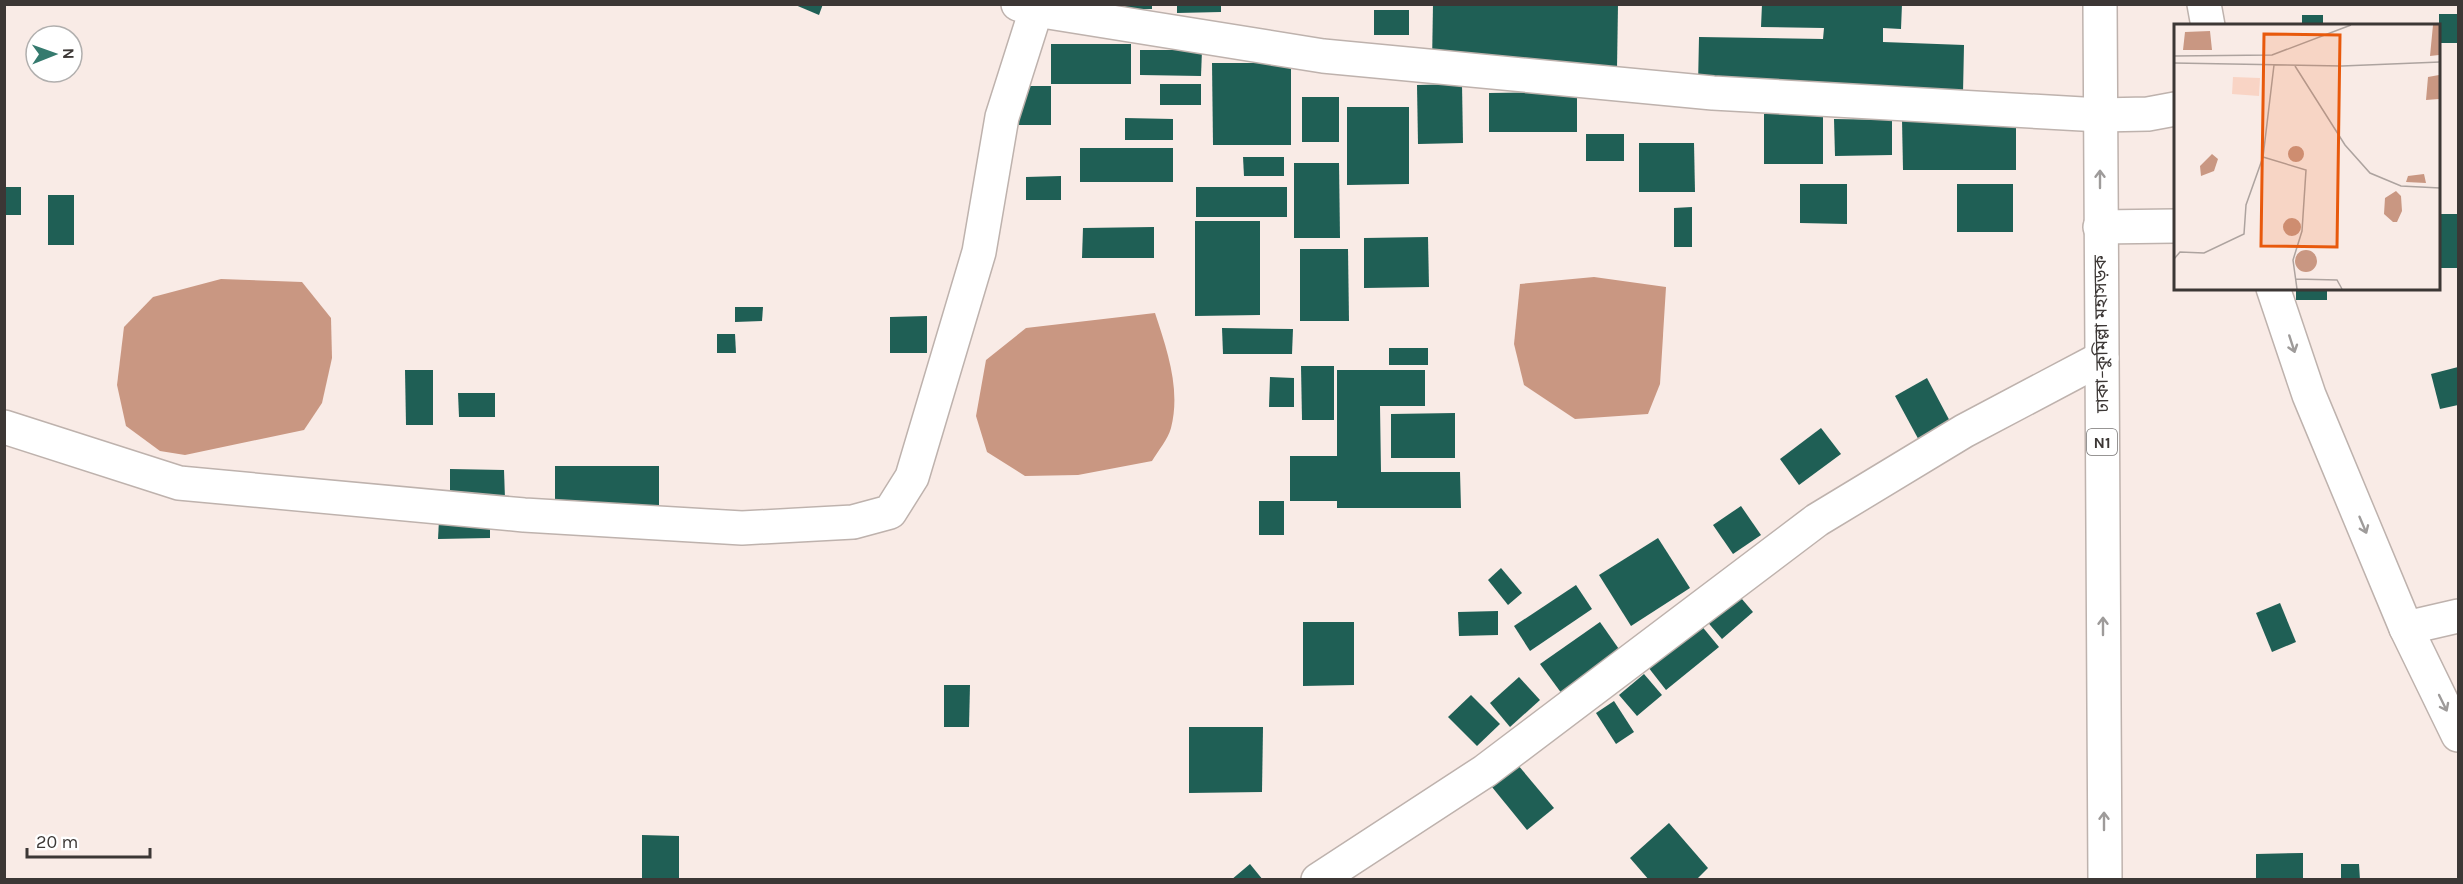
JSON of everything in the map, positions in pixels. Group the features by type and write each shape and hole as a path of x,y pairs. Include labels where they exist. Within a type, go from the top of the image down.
{"main road":[{"name":"ঢাকা–কুমিল্লা মহাসড়ক","path":"2100,4 2104,879"},
{"path":"2204,4 2208,24"},
{"path":"4,427 179,483 524,514 742,528 853,522 890,512 912,477 979,252 1002,117 1027,7 1323,56 1713,93 2100,115 2148,114 2174,109"},
{"path":"2100,227 2174,226"},
{"path":"2275,290 2309,395 2406,628 2458,735"},
{"path":"1318,879 1485,771 1817,520 1965,431 2102,358"},
{"path":"2406,628 2458,616"}],"shaded area":[{"path":"1594,277 1666,287 1660,384 1648,414 1575,419 1524,385 1514,344 1520,284"},
{"path":"221,279 302,282 331,318 332,358 322,403 304,430 185,455 160,451 126,426 117,385 124,327 153,297"},
{"path":"1155,313 1171,370 1174,413 1170,432 1152,461 1078,475 1025,476 987,452 976,416 986,360 1026,328"}],"building":[{"path":"793,4 823,4 819,15"},
{"path":"1085,4 1152,4 1152,9 1085,10"},
{"path":"1177,4 1221,4 1221,12 1177,13"},
{"path":"1433,4 1618,4 1617,68 1432,64"},
{"path":"1762,4 1902,4 1901,29 1883,28 1883,42 1964,45 1963,93 1698,86 1699,37 1823,39 1824,28 1761,27"},
{"path":"1374,10 1409,10 1409,35 1374,35"},
{"path":"2439,14 2458,14 2458,43 2439,43"},
{"path":"2302,15 2323,15 2323,24 2302,24"},
{"path":"1051,44 1131,44 1131,84 1051,84"},
{"path":"1140,50 1202,50 1201,76 1140,75"},
{"path":"1212,63 1291,63 1291,145 1213,145"},
{"path":"1160,84 1201,84 1201,105 1160,105"},
{"path":"1462,84 1463,143 1418,144 1417,85"},
{"path":"1018,86 1051,86 1051,125 1019,125"},
{"path":"1577,92 1577,132 1489,132 1489,93"},
{"path":"1302,97 1339,97 1339,142 1302,142"},
{"path":"1347,107 1409,107 1409,184 1347,185"},
{"path":"1823,113 1823,164 1764,164 1764,114"},
{"path":"1125,118 1173,119 1173,140 1125,140"},
{"path":"1834,119 1892,120 1892,155 1835,156"},
{"path":"1902,120 2016,120 2016,170 1903,170"},
{"path":"1586,134 1624,134 1624,161 1586,161"},
{"path":"1639,143 1694,143 1695,192 1639,192"},
{"path":"1080,148 1173,148 1173,182 1080,182"},
{"path":"1243,157 1284,157 1284,176 1244,176"},
{"path":"1294,163 1339,163 1340,238 1294,238"},
{"path":"1061,176 1061,200 1026,200 1026,177"},
{"path":"1800,184 1847,184 1847,224 1800,223"},
{"path":"1957,184 2013,184 2013,232 1957,232"},
{"path":"4,187 21,187 21,215 4,215"},
{"path":"1196,187 1287,187 1287,217 1196,217"},
{"path":"48,195 74,195 74,245 48,245"},
{"path":"1692,207 1692,247 1674,247 1674,208"},
{"path":"2439,214 2457,214 2458,268 2439,268"},
{"path":"1195,221 1260,221 1260,315 1195,316"},
{"path":"1154,227 1154,258 1082,258 1083,228"},
{"path":"1428,237 1429,287 1364,288 1364,238"},
{"path":"1300,249 1348,249 1349,321 1300,321"},
{"path":"2296,290 2327,290 2327,300 2296,300"},
{"path":"735,307 763,307 762,321 735,322"},
{"path":"927,316 927,353 890,353 890,317"},
{"path":"1222,328 1293,329 1292,354 1223,354"},
{"path":"717,334 735,334 736,353 717,353"},
{"path":"1389,348 1428,348 1428,365 1389,365"},
{"path":"1301,366 1334,366 1334,420 1302,420"},
{"path":"2458,367 2458,405 2440,409 2431,374"},
{"path":"405,370 433,370 433,425 406,425"},
{"path":"1337,370 1425,370 1425,406 1380,406 1381,472 1460,472 1461,508 1337,508 1337,501 1290,501 1290,456 1337,456"},
{"path":"1270,377 1294,378 1294,407 1269,407"},
{"path":"1927,378 1953,427 1921,444 1895,396"},
{"path":"458,393 495,393 495,417 459,417"},
{"path":"1455,413 1455,458 1391,458 1391,414"},
{"path":"1821,428 1841,454 1799,485 1780,459"},
{"path":"555,466 659,466 659,513 555,513"},
{"path":"450,469 504,470 505,499 450,498"},
{"path":"1259,501 1284,501 1284,535 1259,535"},
{"path":"1741,506 1761,535 1733,554 1713,525"},
{"path":"439,520 490,520 490,538 438,539"},
{"path":"1658,538 1690,588 1631,626 1599,575"},
{"path":"1501,568 1522,593 1508,605 1488,580"},
{"path":"1576,585 1592,609 1530,651 1514,626"},
{"path":"1736,592 1753,612 1722,639 1705,619"},
{"path":"2280,603 2296,642 2272,652 2256,613"},
{"path":"1498,611 1498,635 1459,636 1458,612"},
{"path":"1303,622 1354,622 1354,685 1303,686"},
{"path":"1600,622 1621,652 1562,694 1540,664"},
{"path":"1700,624 1719,647 1666,690 1648,667"},
{"path":"1644,674 1662,695 1637,716 1619,695"},
{"path":"1519,677 1540,700 1510,727 1490,703"},
{"path":"944,685 970,685 969,727 944,727"},
{"path":"1471,695 1500,724 1477,746 1448,717"},
{"path":"1614,701 1634,732 1616,744 1596,713"},
{"path":"1189,727 1263,727 1262,792 1189,793"},
{"path":"1518,765 1554,808 1527,830 1492,787"},
{"path":"1669,823 1708,868 1696,880 1649,880 1630,858"},
{"path":"642,835 679,836 679,880 642,880"},
{"path":"2303,853 2303,880 2256,880 2256,854"},
{"path":"1250,864 1263,880 1231,880"},
{"path":"2341,864 2359,864 2360,880 2341,880"}]}
